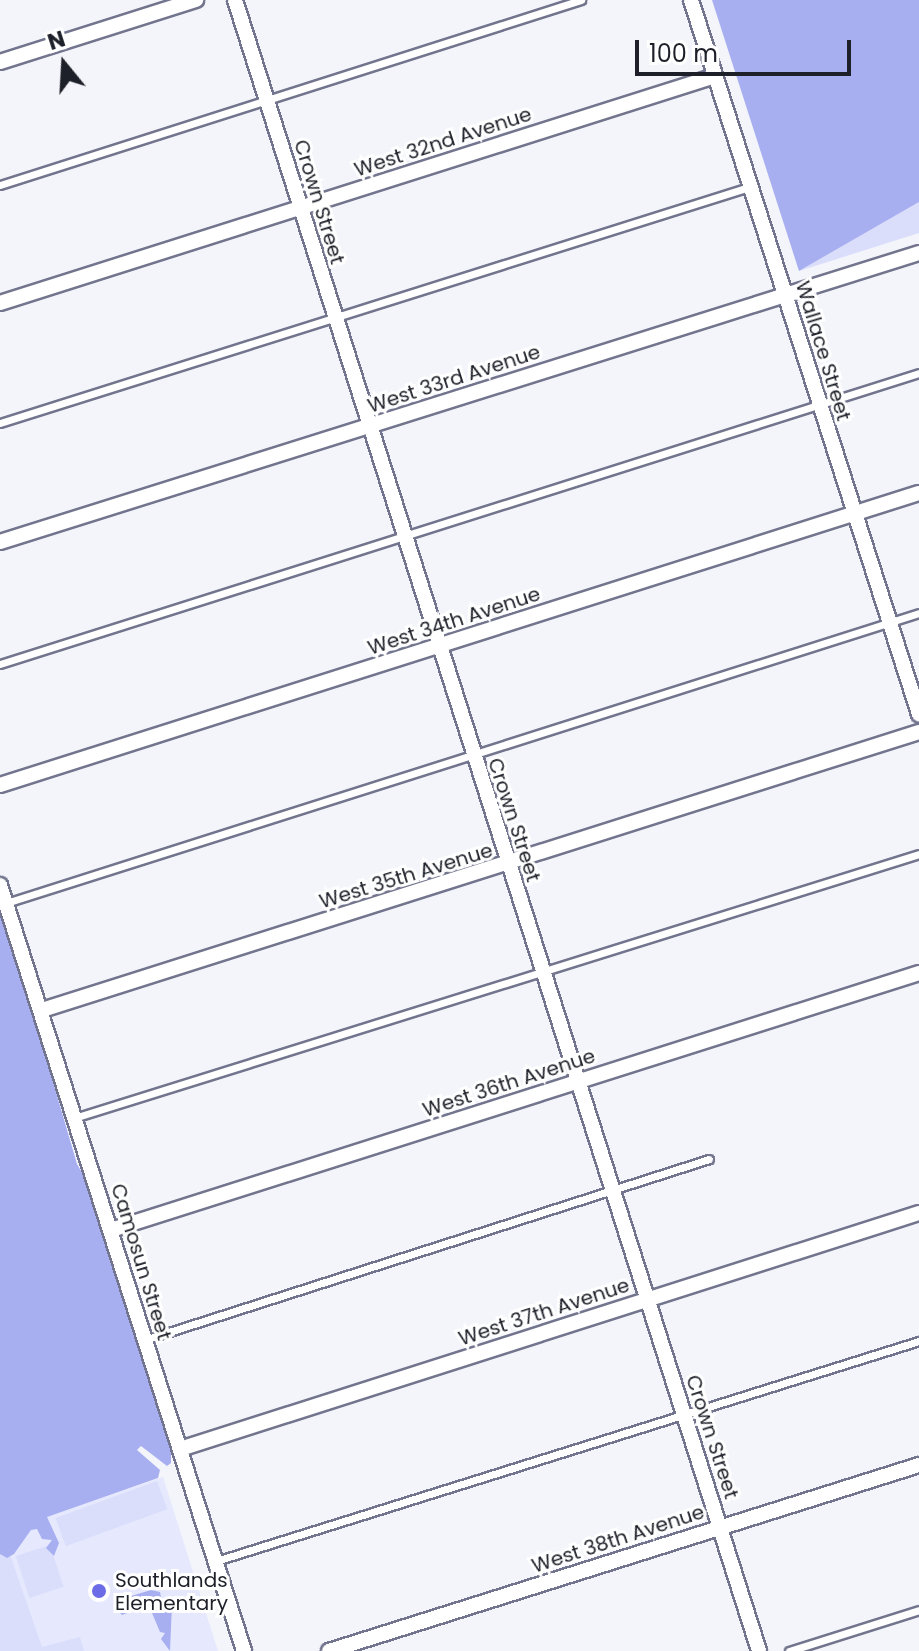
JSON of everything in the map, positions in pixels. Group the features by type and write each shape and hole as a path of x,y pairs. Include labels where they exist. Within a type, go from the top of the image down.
{"street":[{"path":"0,62 196,0"},
{"name":"Crown Street","path":"235,0 507,865 759,1651"},
{"name":"Wallace Street","path":"691,0 919,714"},
{"name":"West 32nd Avenue","path":"0,303 715,76"},
{"name":"West 33rd Avenue","path":"0,542 919,253"},
{"name":"West 34th Avenue","path":"0,785 919,493"},
{"name":"West 35th Avenue","path":"42,1010 919,732"},
{"name":"Camosun Street","path":"0,885 244,1651"},
{"name":"West 36th Avenue","path":"111,1230 919,973"},
{"name":"West 37th Avenue","path":"180,1449 919,1213"},
{"name":"West 38th Avenue","path":"329,1651 919,1465"}],"lane":[{"path":"0,185 581,0"},
{"path":"0,423 749,187"},
{"path":"0,664 919,373"},
{"path":"6,903 919,613"},
{"path":"74,1118 919,854"},
{"path":"144,1340 709,1159"},
{"path":"216,1561 919,1341"},
{"path":"789,1651 919,1610"}],"shaded area":[{"path":"712,0 919,0 919,202 799,271"},
{"path":"919,202 919,233 799,271"},
{"path":"0,912 21,972 77,1164 95,1195 171,1450 171,1463 167,1466 141,1446 137,1450 160,1470 158,1478 47,1517 59,1543 54,1556 46,1548 52,1540 42,1539 37,1529 31,1530 14,1554 7,1558 0,1554"},
{"name":"Southlands Elementary","path":"163,1477 218,1651 0,1651 0,1531"},
{"path":"157,1481 167,1509 66,1546 56,1518"},
{"path":"50,1545 64,1587 29,1598 16,1556"},
{"path":"7,1546 42,1647 80,1637 84,1651 0,1651 0,1549"},
{"path":"151,1590 160,1592 162,1602 168,1599 172,1605 170,1651 161,1639 165,1633 160,1632 152,1613 135,1610 122,1615 118,1611 118,1600"}],"place":[{"name":"Southlands Elementary","path":"99,1591"}]}
